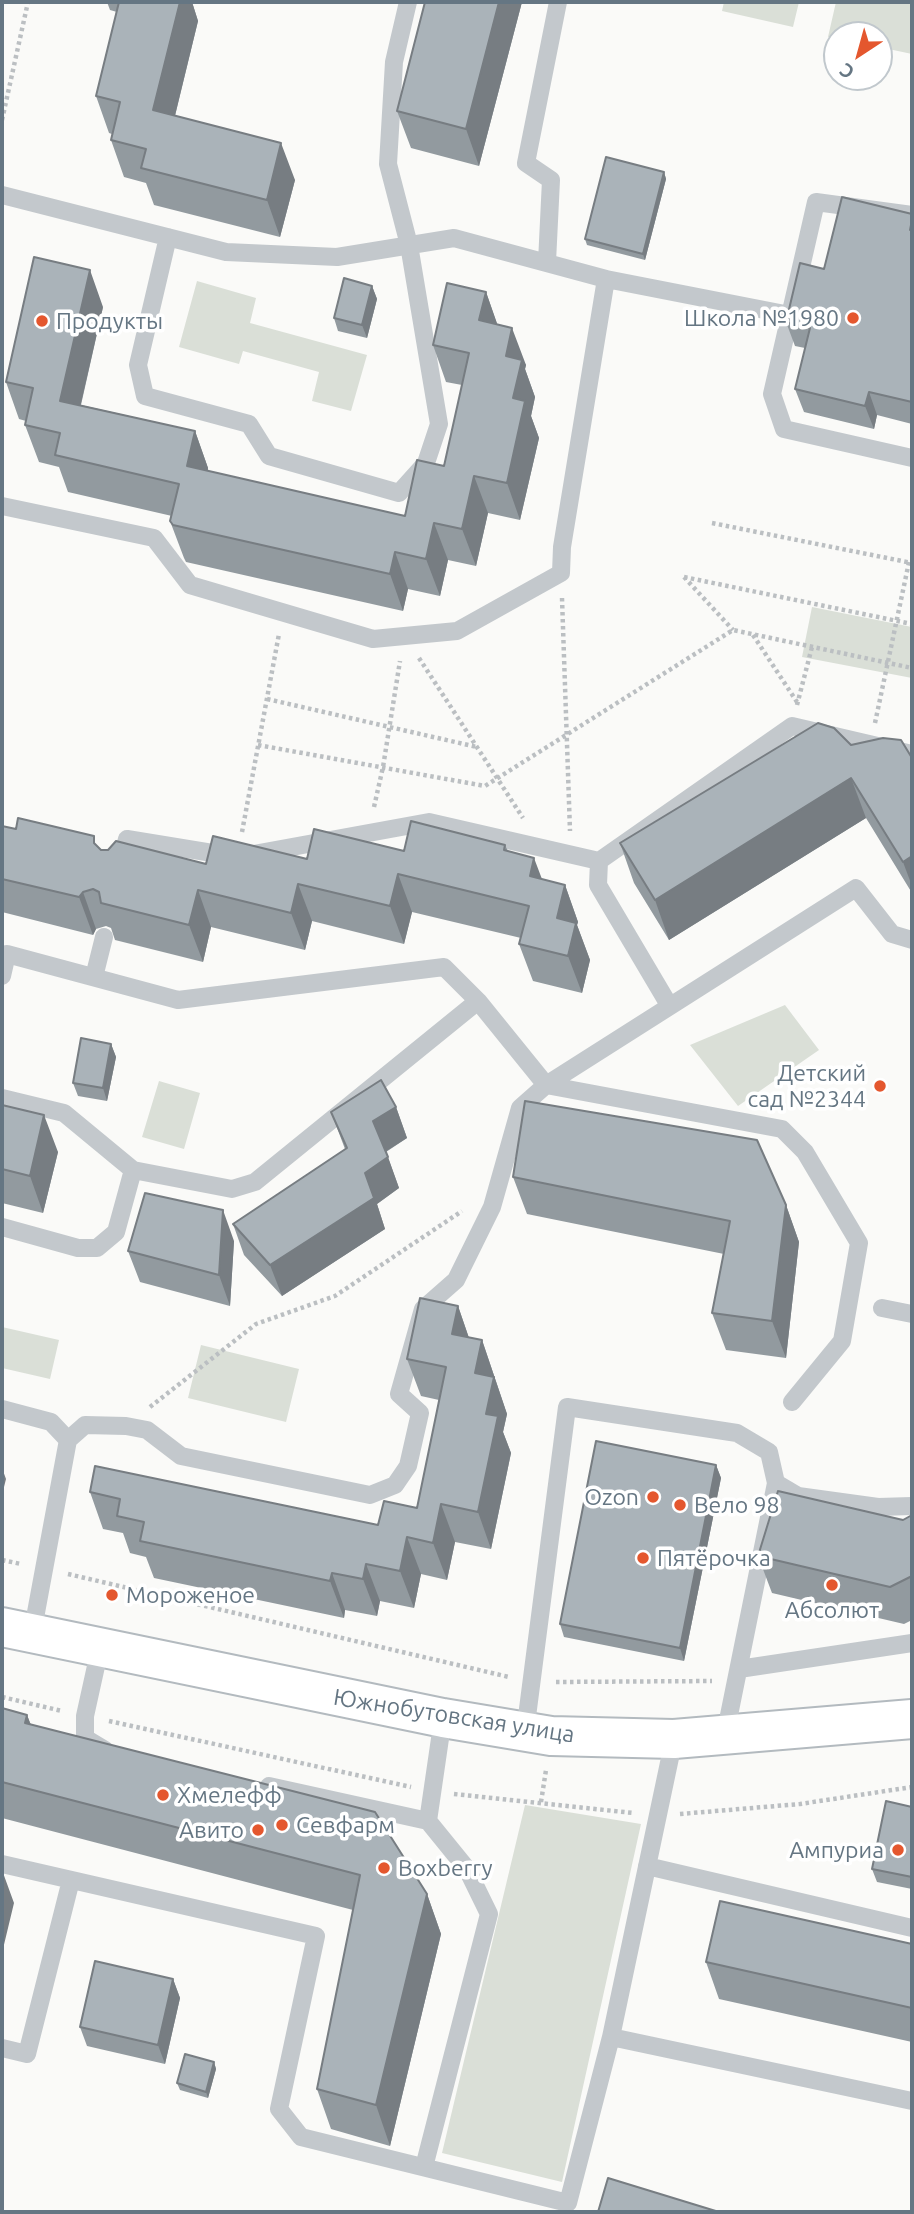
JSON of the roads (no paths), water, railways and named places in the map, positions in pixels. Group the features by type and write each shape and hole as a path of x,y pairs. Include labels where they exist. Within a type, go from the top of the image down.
{"street":[{"name":"Южнобутовская улица","path":"17,1630 443,1718 551,1736 674,1739 912,1719"}],"lane":[{"path":"168,237 138,365 145,396 249,424 269,456 400,492 426,463 439,424 409,246 387,164 394,62 408,2"},
{"path":"547,262 551,180 526,163 558,2"},
{"path":"2,195 226,252 337,257 454,238 606,279 790,315"},
{"path":"912,215 816,202 772,394 784,429 912,458"},
{"path":"2,506 154,538 190,585 373,639 457,631 561,573 562,547 606,279"},
{"path":"118,876 127,839 237,857 429,822 598,861 792,726 912,754"},
{"path":"598,861 598,885 669,1005"},
{"path":"17,1630 44,1569 68,1440 85,1425 126,1426 147,1430 181,1456 370,1495 395,1485 408,1466 419,1413 399,1394 423,1310 456,1280 492,1207 520,1108 546,1085 856,888 892,934 912,940"},
{"path":"94,977 104,937"},
{"path":"2,975 7,954 178,1000 444,967 478,1001 546,1085 782,1129 805,1152 859,1242 842,1342 792,1402"},
{"path":"2,1098 64,1113 134,1170 232,1189 255,1182 478,1001"},
{"path":"2,1227 78,1248 97,1248 116,1232 134,1170"},
{"path":"882,1308 912,1314"},
{"path":"526,1732 567,1407 737,1433 769,1452 776,1483 725,1735"},
{"path":"2,1409 51,1422 68,1440"},
{"path":"776,1483 798,1496 878,1507 912,1506"},
{"path":"737,1675 912,1643"},
{"path":"100,1648 85,1716 85,1738 101,1749 128,1755"},
{"path":"428,1821 443,1718"},
{"path":"2,1864 316,1936 279,2109 301,2137 425,2167 569,2207 611,2037 674,1739"},
{"path":"251,1782 428,1821 467,1870 489,1914 425,2167"},
{"path":"647,1866 912,1928"},
{"path":"2,2048 26,2054 71,1880"},
{"path":"611,2037 912,2101"}],"place":[{"name":"Школа №1980","path":"853,318"},
{"name":"Продукты","path":"42,321"},
{"name":"Детский сад №2344","path":"880,1086"},
{"name":"Ozon","path":"653,1497"},
{"name":"Вело 98","path":"680,1505"},
{"name":"Пятёрочка","path":"643,1558"},
{"name":"Абсолют","path":"832,1585"},
{"name":"Мороженое","path":"112,1595"},
{"name":"Хмелефф","path":"163,1795"},
{"name":"Севфарм","path":"282,1825"},
{"name":"Авито","path":"258,1830"},
{"name":"Ампуриа","path":"898,1850"},
{"name":"Boxberry","path":"384,1868"}]}
